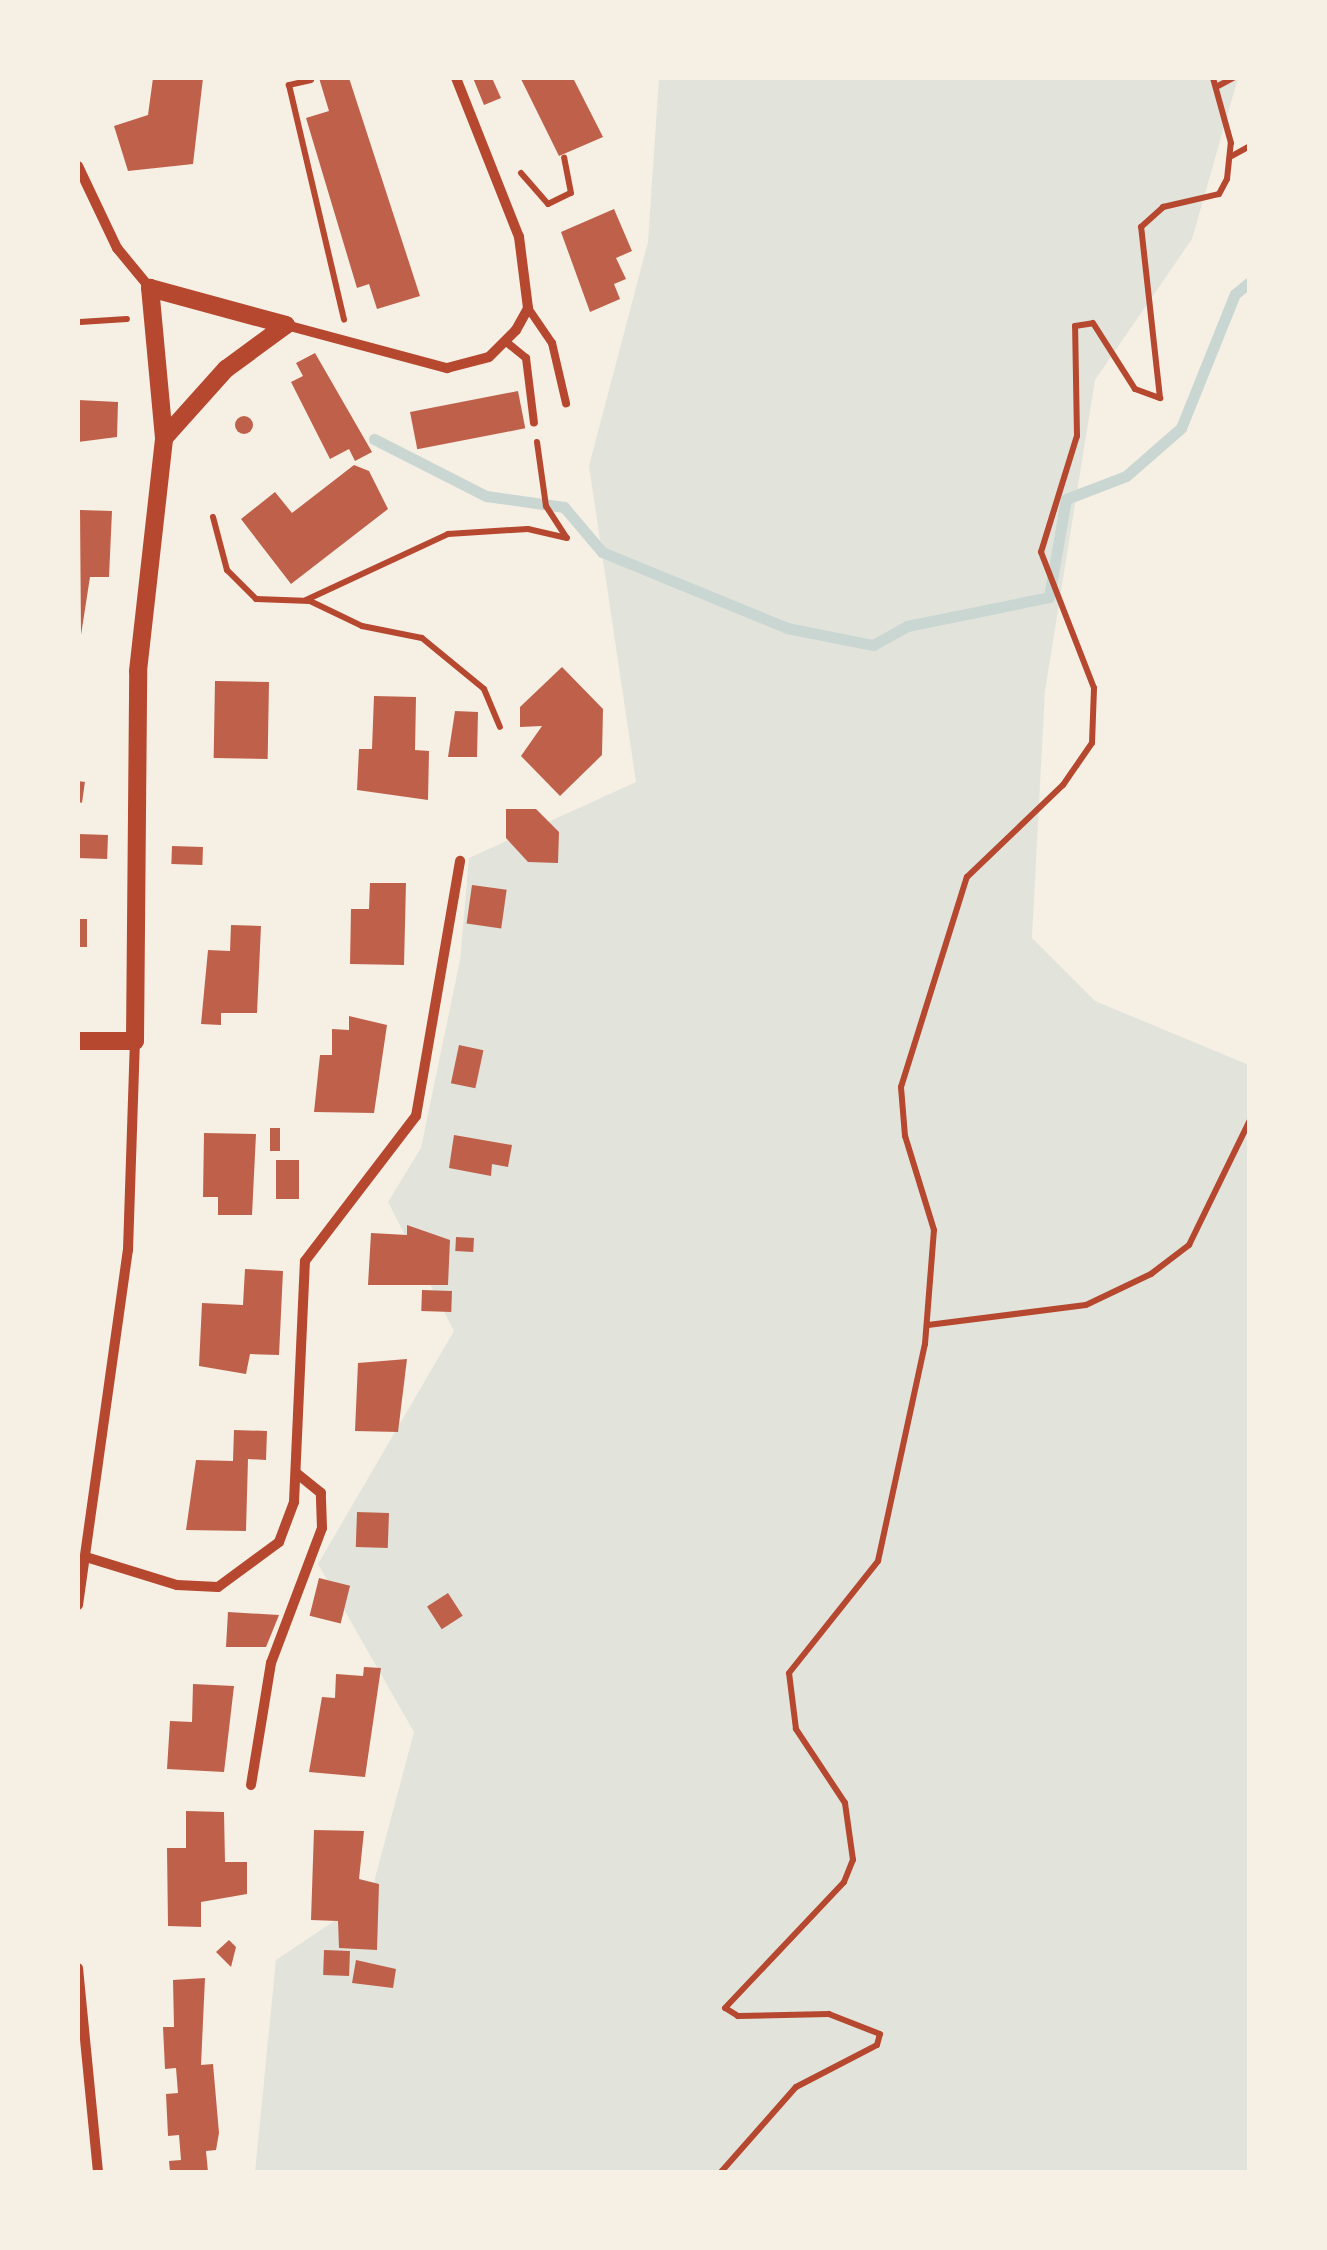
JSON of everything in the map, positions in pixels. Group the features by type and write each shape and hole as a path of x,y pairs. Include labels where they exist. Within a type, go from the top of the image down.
{"street":[{"path":"150,288 286,325 345,336 420,367 447,368 489,357 528,308 519,237 456,78"},
{"path":"78,166 117,248 150,288 164,438 138,672 136,1042 128,1250 78,1605"},
{"path":"164,438 226,369 286,325"},
{"path":"86,1557 178,1586 218,1587 279,1542 296,1472 306,1260 416,1116 460,861"},
{"path":"78,1041 136,1042"},
{"path":"251,1785 271,1663 322,1528 321,1493 296,1472"},
{"path":"78,1968 98,2172"}],"lane":[{"path":"528,308 552,344 566,403"},
{"path":"505,340 526,358 534,423"}],"path":[{"path":"721,2172 796,2088 876,2046 880,2034 830,2014 738,2016 725,2008 844,1882 853,1860 845,1803 796,1728 789,1673 878,1561 928,1325 934,1230 905,1136 901,1086 967,877 1063,786 1092,743 1094,688 1042,564 1043,522 1078,436 1075,326 1093,323 1135,390 1160,398 1141,226 1163,207 1219,194 1230,157 1214,82 1233,78"},
{"path":"311,80 289,86 345,336"},
{"path":"1230,157 1250,146"},
{"path":"526,180 548,204 571,194 564,158"},
{"path":"80,322 153,314"},
{"path":"213,516 239,585 262,603 305,600 448,534 528,529 567,538 547,501 534,423"},
{"path":"305,600 422,638 484,689 500,727"},
{"path":"928,1325 1086,1305 1150,1274 1189,1245 1250,1120"}],"shaded area":[{"path":"659,78 1238,78 1192,239 1095,380 1045,691 1032,938 1095,1001 1249,1065 1249,2172 255,2172 276,1960 370,1897 414,1732 318,1564 454,1331 388,1202 421,1148 460,960 469,858 636,782 589,466 648,242"}],"building":[{"path":"153,78 203,78 193,164 128,171 114,126 148,115"},
{"path":"319,78 349,78 420,296 377,309 369,284 357,288 306,118 329,111"},
{"path":"473,78 492,78 501,98 484,105"},
{"path":"573,78 603,137 559,156 521,79"},
{"path":"614,209 632,251 616,258 626,279 614,284 620,299 590,312 561,232"},
{"path":"315,353 372,452 355,461 349,449 330,459 291,382 303,376 296,363"},
{"path":"518,391 525,428 417,449 410,412"},
{"path":"78,400 118,402 117,437 78,442"},
{"path":"244,416 253,425 244,434 235,425"},
{"path":"354,465 369,471 388,509 291,584 241,519 275,492 292,513"},
{"path":"80,510 112,511 109,577 90,577 81,635"},
{"path":"562,667 603,709 602,755 560,796 521,756 542,726 520,727 520,707"},
{"path":"215,681 269,682 268,759 214,758"},
{"path":"374,696 416,697 415,750 429,751 428,800 357,790 359,749 372,749"},
{"path":"455,711 478,712 477,757 448,757"},
{"path":"78,781 85,782 82,803 78,802"},
{"path":"506,809 536,809 559,832 558,863 528,862 506,838"},
{"path":"78,834 108,835 107,859 78,858"},
{"path":"172,846 203,847 202,865 171,864"},
{"path":"370,883 406,883 404,965 350,964 351,909 369,909"},
{"path":"472,885 507,890 501,928 467,924"},
{"path":"78,919 87,919 87,947 78,947"},
{"path":"231,925 261,926 257,1013 221,1013 221,1025 201,1024 208,950 230,951"},
{"path":"349,1016 387,1025 374,1113 314,1112 320,1055 332,1055 332,1029 349,1030"},
{"path":"459,1045 483,1050 475,1088 451,1083"},
{"path":"270,1128 280,1128 280,1151 270,1151"},
{"path":"204,1133 256,1134 252,1215 218,1215 218,1197 203,1197"},
{"path":"454,1135 512,1145 508,1167 492,1164 491,1176 449,1168"},
{"path":"276,1160 299,1160 299,1199 276,1199"},
{"path":"407,1225 450,1240 448,1285 368,1285 371,1233 407,1235"},
{"path":"456,1237 474,1238 473,1252 455,1251"},
{"path":"245,1269 283,1271 279,1355 250,1354 246,1374 199,1366 202,1303 243,1305"},
{"path":"422,1290 452,1291 451,1312 421,1311"},
{"path":"407,1359 398,1432 355,1431 358,1363"},
{"path":"234,1430 267,1431 266,1460 248,1459 246,1531 186,1530 196,1460 233,1461"},
{"path":"357,1512 389,1513 388,1548 356,1547"},
{"path":"319,1578 350,1586 341,1624 310,1616"},
{"path":"448,1593 463,1616 442,1629 427,1607"},
{"path":"228,1612 279,1615 266,1647 226,1647"},
{"path":"364,1667 381,1668 365,1777 309,1772 322,1697 335,1698 336,1674 363,1676"},
{"path":"193,1684 234,1686 224,1772 167,1769 170,1721 192,1722"},
{"path":"186,1811 224,1812 225,1862 247,1862 247,1894 201,1902 201,1927 168,1926 167,1848 186,1848"},
{"path":"314,1830 364,1831 359,1879 379,1884 377,1950 339,1948 338,1921 311,1920"},
{"path":"229,1940 236,1947 231,1967 216,1952"},
{"path":"324,1950 350,1951 349,1976 323,1975"},
{"path":"356,1960 396,1969 393,1988 352,1983"},
{"path":"205,1978 201,2065 213,2064 219,2133 216,2150 206,2151 208,2172 170,2172 169,2161 181,2160 179,2135 168,2136 166,2094 178,2093 176,2068 165,2069 163,2027 174,2027 173,1980"}],"waterway":[{"path":"374,439 486,496 564,507 602,552 787,628 873,645 907,626 1049,597 1066,499 1126,476 1181,428 1235,294 1250,282"}]}
